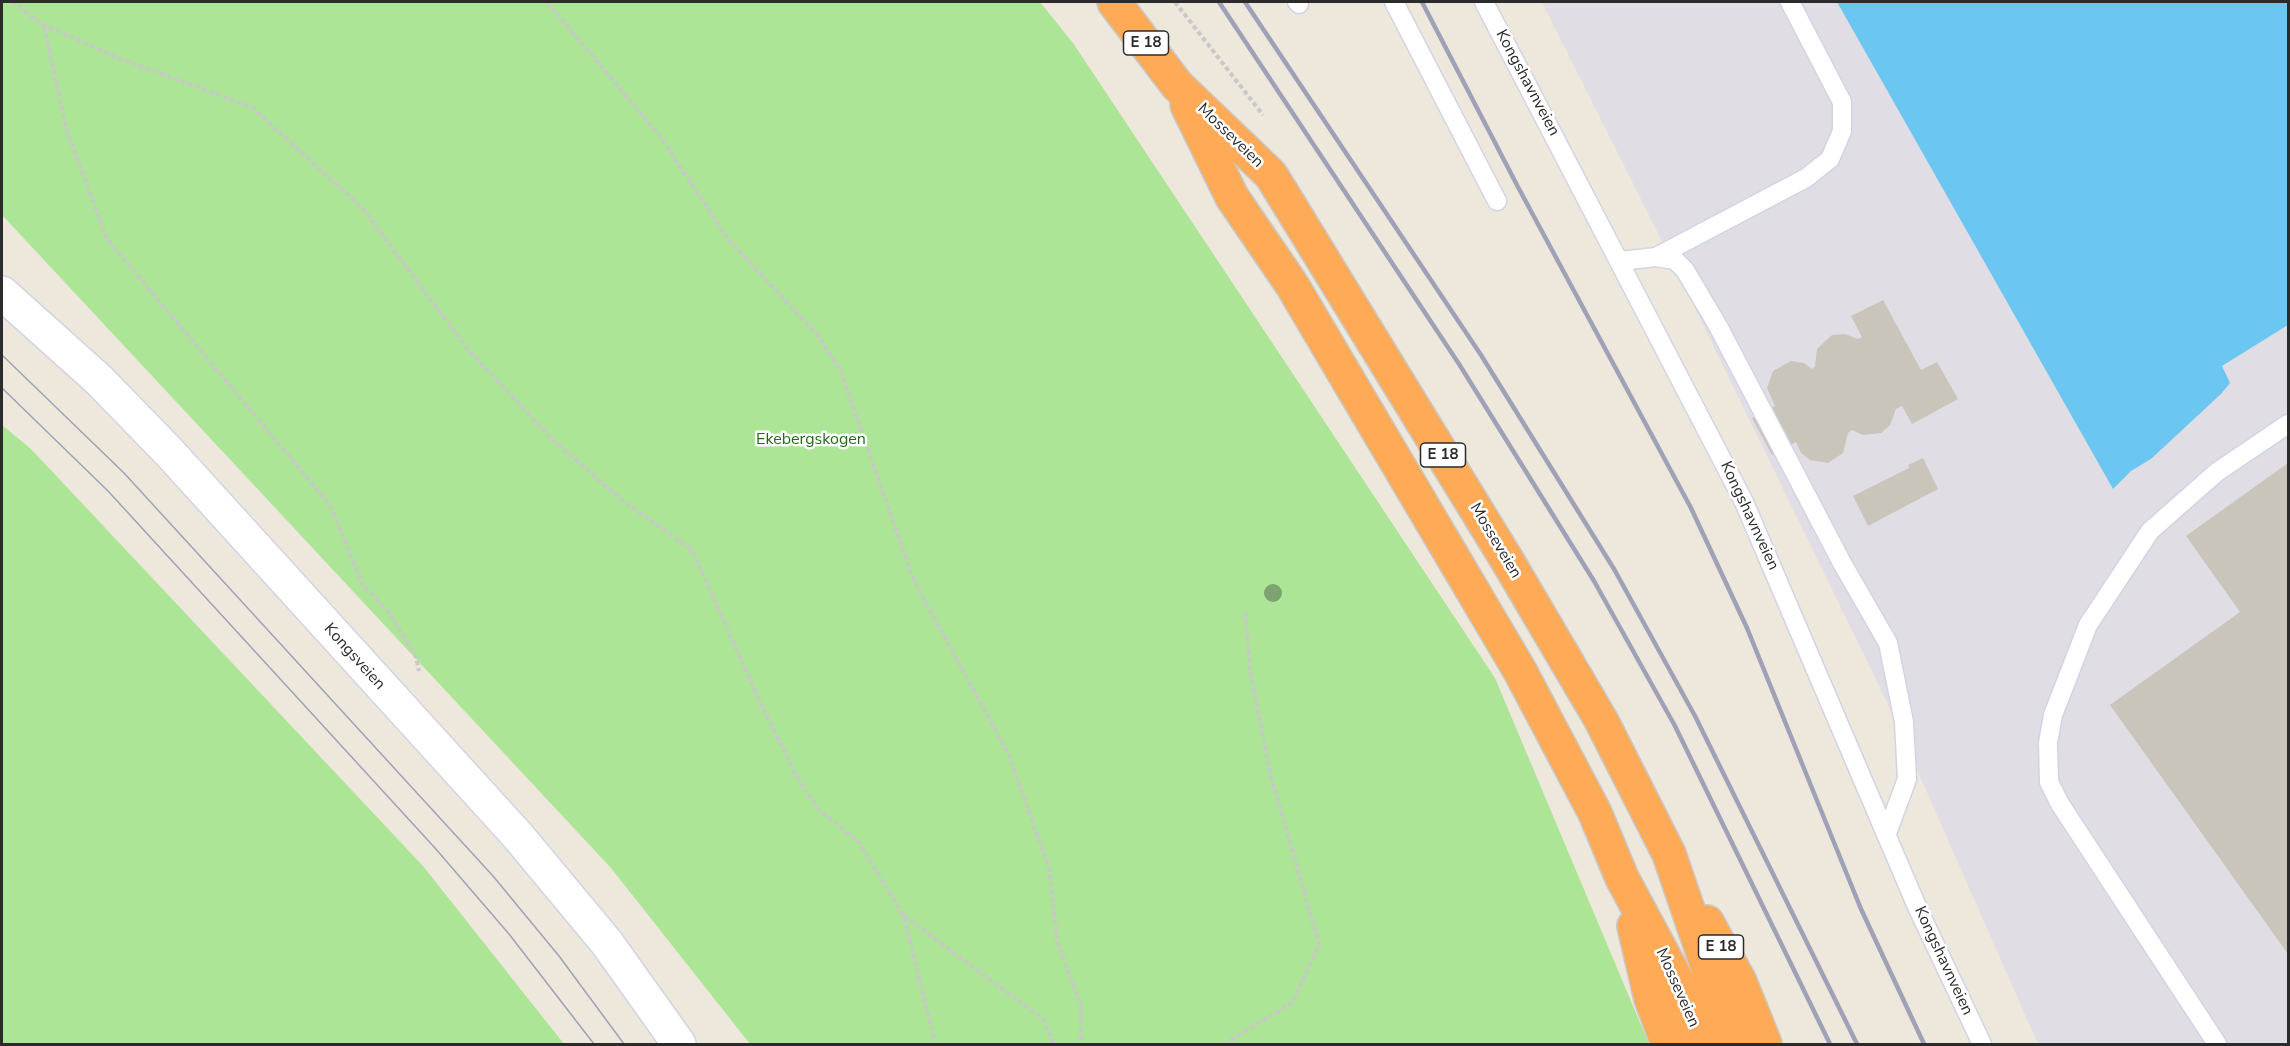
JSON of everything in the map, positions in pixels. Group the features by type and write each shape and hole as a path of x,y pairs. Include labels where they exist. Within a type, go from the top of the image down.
{"highway":[{"name":"Mosseveien","path":"1114,2 1177,85 1271,175 1595,710 1669,854 1734,1044"},
{"name":"Mosseveien","path":"1177,85 1232,197 1292,285 1520,671 1595,813 1622,878 1679,984 1702,1044"},
{"name":"E 18","path":"1669,854 1740,982 1765,1044"},
{"name":"E 18","path":"1622,878 1651,999 1668,1044"}],"main road":[{"name":"Kongsveien","path":"2,294 74,357 169,452 519,836 607,943 679,1044"}],"lane":[{"path":"1394,2 1497,201"},
{"name":"Kongshavnveien","path":"1484,2 1744,502 1887,834 1982,1044"},
{"path":"1620,261 1656,256 1806,178 1830,159 1842,132 1842,102 1790,2"},
{"path":"1656,256 1675,260 1685,270 1718,326 1842,563 1888,642 1903,717 1907,779 1887,834"},
{"path":"2217,1044 2060,804 2049,782 2048,743 2053,715 2088,625 2150,531 2217,472 2289,424"}],"path":[{"path":"12,2 44,25 123,60 252,107 363,209 470,352 553,440 622,500 692,550 761,704 799,781 820,811 858,841 904,916 935,1044"},
{"path":"547,2 659,135 728,239 819,337 841,372 914,581 1008,753 1023,795 1049,868 1057,941 1081,1006 1081,1044"},
{"path":"44,25 66,128 107,239 330,505 363,585 390,614 416,657 419,675"},
{"path":"1224,1044 1293,1002 1319,944 1270,772 1250,670 1245,610"},
{"path":"904,916 1043,1019 1054,1044"}],"shaded area":[{"path":"1542,2 1837,2 2113,489 2131,471 2151,459 2221,394 2222,366 2288,325 2288,1044 2038,1044 1888,704 1671,259"}],"green space":[{"name":"Ekebergskogen","path":"2,2 1040,2 1073,43 1495,678 1649,1044 750,1044 611,868 2,215"},
{"path":"2,425 31,449 423,866 564,1044 2,1044"}],"water":[{"path":"1837,2 2288,2 2288,325 2222,366 2230,383 2221,394 2151,459 2131,471 2113,489"}],"building":[{"path":"1883,300 1921,370 1937,362 1958,399 1912,424 1902,406 1896,409 1890,425 1881,433 1863,435 1852,430 1848,433 1843,453 1828,463 1810,460 1801,453 1796,442 1772,455 1752,418 1775,406 1767,388 1773,371 1791,361 1804,363 1812,369 1815,366 1817,349 1832,335 1845,334 1858,339 1862,337 1851,316"},
{"path":"1923,458 1938,489 1868,526 1853,496 1909,468 1908,465"},
{"path":"2288,463 2288,954 2110,705 2240,612 2186,536"}],"tram line":[{"path":"2,355 124,473 493,876 559,956 624,1044"},
{"path":"2,388 108,491 435,848 509,934 594,1044"}],"railway":[{"path":"1219,2 1459,364 1594,581 1675,726 1830,1044"},
{"path":"1245,2 1481,355 1614,569 1695,716 1857,1044"},
{"path":"1422,2 1518,187 1691,508 1747,628 1861,909 1924,1044"}]}
